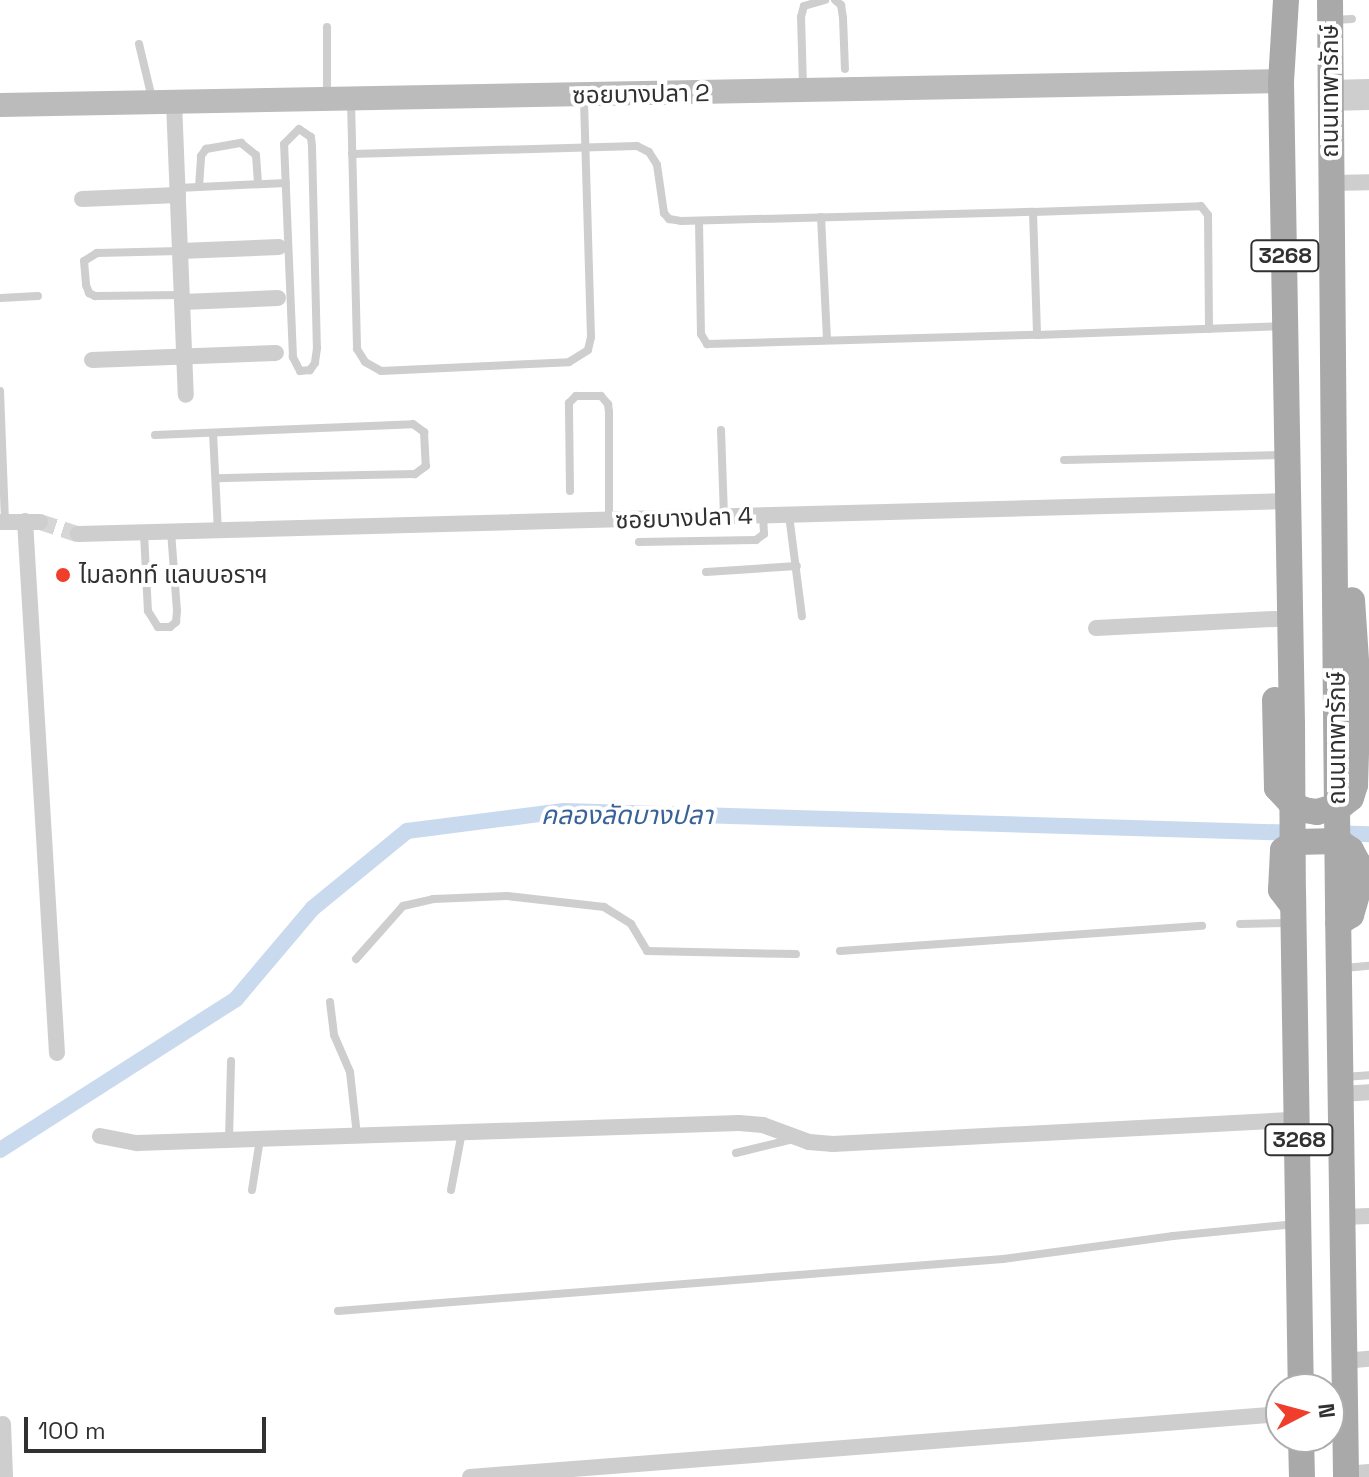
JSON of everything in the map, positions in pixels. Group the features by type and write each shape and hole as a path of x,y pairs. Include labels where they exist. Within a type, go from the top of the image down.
{"main road":[{"name":"ถนนเทพารักษ์","path":"1286,0 1281,81 1290,507 1301,1373"},
{"name":"ถนนเทพารักษ์","path":"1337,13 1328,96 1343,1217 1356,1360 1354,1475"},
{"path":"1290,507 1276,619 1277,788 1293,805 1317,812 1342,805 1351,798 1355,785 1363,677 1360,603 1334,494"},
{"path":"1293,907 1281,890 1283,850 1295,842 1338,841 1351,850 1358,863 1358,891 1351,915 1338,916"},
{"path":"1301,1453 1302,1477"}],"street":[{"name":"ซอยบางปลา 2","path":"0,105 1281,81"},
{"path":"1328,96 1369,87"},
{"path":"1328,96 1369,102"},
{"path":"164,103 178,191 186,395"},
{"path":"1330,183 1369,182"},
{"path":"82,199 178,191"},
{"path":"180,251 279,247"},
{"path":"182,299 278,298"},
{"path":"92,360 276,353"},
{"name":"ซอยบางปลา 4","path":"78,534 789,515 1290,507"},
{"path":"3,522 32,522 57,1053"},
{"path":"1096,628 1276,619"},
{"path":"1342,1085 1369,1092"},
{"path":"100,1136 137,1143 739,1123 763,1125 820,1145 1298,1120"},
{"path":"1343,1217 1369,1216"},
{"path":"470,1477 1265,1415"},
{"path":"3,1424 5,1477"}],"lane":[{"path":"803,91 801,17 804,6 825,0"},
{"path":"835,0 841,5 843,18 845,69"},
{"path":"327,27 352,154 357,349 365,362 381,371 547,364 581,357 591,337 584,96"},
{"path":"139,44 164,103"},
{"path":"295,131 306,131 312,147 317,348 315,363 310,370 300,371 293,357 286,183 284,144 295,131"},
{"path":"199,187 201,156 206,149 241,143 256,155 258,184"},
{"path":"352,154 637,146 649,152 657,165 664,213 669,219 699,221 1201,206 1208,215 1209,329"},
{"path":"178,191 199,187 286,183"},
{"path":"1033,212 1037,335"},
{"path":"821,217 827,339"},
{"path":"699,221 702,341 716,344 1286,326"},
{"path":"180,251 97,253 88,255 84,261 86,285 89,293 95,296 182,299"},
{"path":"0,298 38,296"},
{"path":"0,391 3,522"},
{"path":"570,491 569,403 576,396 601,396 608,404 609,412 609,520"},
{"path":"155,435 413,424 424,432 426,466 415,474 217,478"},
{"path":"721,430 724,517"},
{"path":"213,433 218,531"},
{"path":"1064,460 1289,455"},
{"path":"789,515 802,616"},
{"path":"639,542 756,540 764,534 763,516"},
{"path":"144,533 148,611 158,627 170,627 176,622 177,611 171,532"},
{"path":"706,572 797,566"},
{"path":"356,959 403,906 433,899 507,896 604,907 631,924 647,951 796,954"},
{"path":"1240,924 1293,907"},
{"path":"840,951 1202,926"},
{"path":"1339,968 1369,966"},
{"path":"330,1002 334,1035 350,1072 357,1135"},
{"path":"229,1139 231,1061"},
{"path":"1342,1085 1369,1075"},
{"path":"451,1190 462,1131"},
{"path":"252,1190 261,1138"},
{"path":"736,1153 798,1138"},
{"path":"338,1311 1003,1259 1173,1236 1299,1224"}],"waterway":[{"name":"คลองลัดบางปลา","path":"0,1150 236,999 313,908 407,831 564,811 1299,833"},
{"name":"คลองลัดบางปลา","path":"1331,833 1369,834"}],"tunnel":[{"path":"40,522 78,534"}],"place":[{"name":"ไมลอทท์ แลบบอราฯ","path":"63,575"}]}
